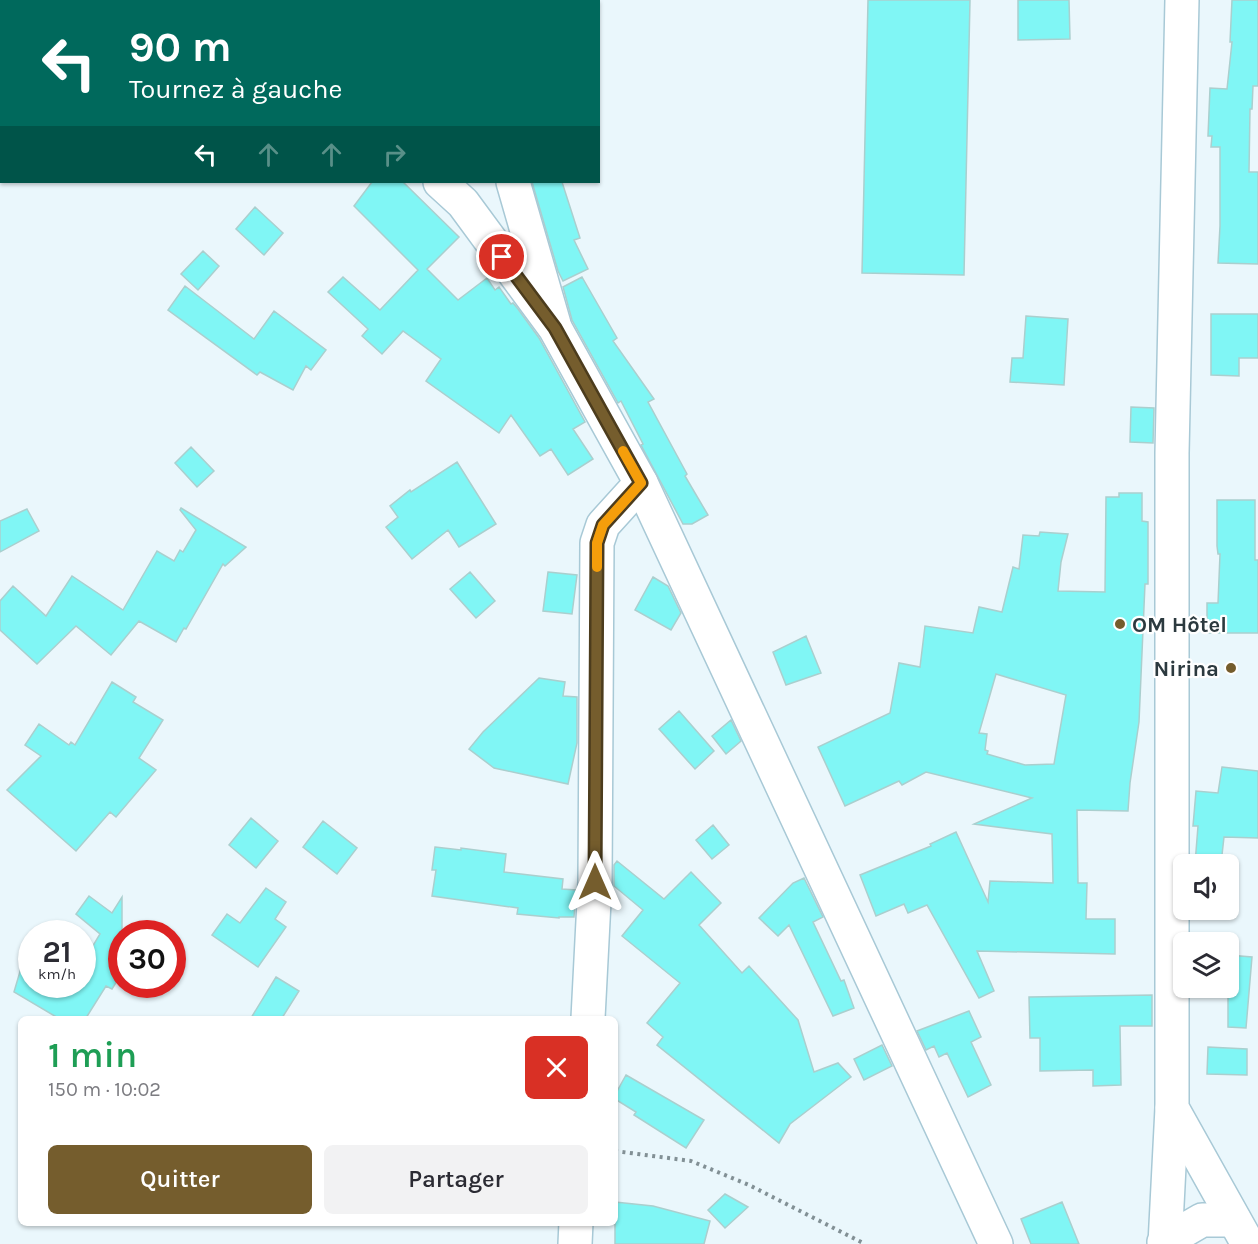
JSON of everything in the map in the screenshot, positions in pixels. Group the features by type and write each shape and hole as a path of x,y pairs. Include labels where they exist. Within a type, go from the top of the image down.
{"street":[{"path":"1165,1243 1172,1108 1172,453 1182,0"},
{"path":"441,183 463,203 555,328 641,483 996,1244"},
{"path":"513,183 555,328"},
{"path":"588,1016 595,882 597,543 603,525 641,483"},
{"path":"1172,1108 1241,1232"},
{"path":"1165,1243 1203,1220 1241,1232"},
{"path":"575,1244 576,1226"}],"path":[{"path":"618,1151 691,1161 749,1185 865,1244"}],"building":[{"path":"868,0 970,0 964,275 862,273"},
{"path":"1018,0 1069,0 1070,39 1018,40"},
{"path":"1232,0 1258,0 1258,86 1253,86 1252,109 1250,109 1249,172 1258,172 1258,264 1218,263 1220,147 1211,147 1212,136 1208,136 1210,88 1227,89 1232,42 1230,42"},
{"path":"371,183 404,183 459,237 427,269 458,300 487,278 495,290 499,287 511,304 513,303 539,338 585,422 573,429 593,459 568,475 551,449 540,456 511,415 499,433 426,381 441,359 403,331 382,354 362,336 368,329 328,292 343,277 380,310 418,270 354,206"},
{"path":"532,183 562,183 580,238 574,240 588,269 563,281"},
{"path":"255,207 283,233 264,255 236,229"},
{"path":"203,251 219,266 198,290 181,274"},
{"path":"582,277 617,338 613,341 654,399 648,402 687,474 685,476 708,515 692,524 683,524 641,445 643,444 621,401 618,403 572,320 563,287"},
{"path":"185,286 254,339 274,311 326,350 311,370 306,366 293,390 260,372 257,375 168,310"},
{"path":"1211,314 1258,314 1258,358 1239,358 1239,376 1211,375"},
{"path":"1026,316 1068,319 1064,385 1010,382 1012,358 1023,358"},
{"path":"1131,407 1154,408 1153,443 1130,442"},
{"path":"191,447 214,471 197,487 175,463"},
{"path":"457,462 496,524 459,547 448,530 412,559 386,527 398,517 390,506 410,490 411,492"},
{"path":"1119,493 1142,493 1142,521 1148,522 1148,584 1145,584 1139,722 1128,811 1077,810 1078,883 1087,883 1086,919 1115,919 1115,954 977,951 994,991 979,998 927,905 908,913 904,904 876,916 860,875 931,846 930,844 956,832 988,902 990,881 1053,883 1052,834 974,824 1032,798 926,772 902,785 899,781 845,806 818,747 890,713 899,663 920,667 925,626 973,633 979,607 1002,612 1013,567 1019,569 1023,535 1039,536 1040,532 1068,534 1061,562 1058,591 1105,592 1106,497 1119,497","holes":["996,674 1066,695 1054,764 1025,765 987,754 988,751 985,750 987,734 979,733"]},
{"path":"1217,500 1255,500 1258,633 1207,633 1207,603 1218,603 1220,554 1218,554 1217,546"},
{"path":"181,508 246,547 225,566 223,564 186,629 184,628 176,642 139,621 111,655 76,626 37,664 0,630 0,601 13,586 46,616 72,576 123,610 157,551 174,561 180,550 183,552 196,530 180,510"},
{"path":"27,509 39,531 0,552 0,521"},
{"path":"470,572 495,601 476,618 450,589"},
{"path":"548,572 577,575 572,614 543,611"},
{"path":"653,577 668,586 681,613 671,630 635,610"},
{"path":"806,636 821,673 786,685 773,652"},
{"path":"539,678 565,682 563,696 577,697 577,743 568,784 494,768 469,749 483,732"},
{"path":"112,682 136,697 133,702 163,720 139,758 156,770 116,817 110,812 76,851 7,790 41,756 25,745 39,724 69,745 71,742 75,745"},
{"path":"679,711 714,751 695,769 659,729"},
{"path":"731,720 741,741 726,754 712,736"},
{"path":"1222,767 1258,771 1258,838 1224,837 1222,854 1196,854 1198,826 1193,826 1196,791 1218,793"},
{"path":"251,818 278,841 256,868 229,845"},
{"path":"323,821 357,848 337,874 303,847"},
{"path":"713,825 729,845 712,859 696,840"},
{"path":"435,847 506,854 504,872 563,879 562,889 576,890 574,917 517,914 518,908 432,896 436,870 432,870"},
{"path":"617,861 664,899 691,872 721,903 699,925 742,973 749,966 798,1020 814,1072 838,1063 851,1077 790,1124 779,1143 657,1045 663,1037 647,1023 680,983 622,936 643,910 614,886 614,865"},
{"path":"804,878 823,917 813,922 841,981 844,980 854,1008 833,1016 789,925 778,936 759,918 793,883"},
{"path":"266,888 286,902 275,919 286,927 258,967 212,935 227,914 240,923"},
{"path":"89,896 112,913 122,897 122,920 108,920 108,987 106,986 87,1016 55,1016 24,998 96,998 96,941 100,934 96,931 96,920 83,920 76,914"},
{"path":"1239,956 1252,957 1246,1028 1228,1027 1228,998 1239,998"},
{"path":"276,977 299,991 283,1016 252,1016"},
{"path":"18,978 18,994 14,992"},
{"path":"1152,995 1152,1026 1120,1026 1121,1085 1093,1086 1093,1070 1040,1071 1040,1038 1030,1038 1029,997"},
{"path":"969,1011 981,1037 971,1042 991,1085 968,1097 947,1053 939,1057 934,1046 926,1050 917,1031"},
{"path":"882,1045 892,1066 864,1080 854,1059"},
{"path":"1208,1047 1247,1049 1247,1075 1207,1074"},
{"path":"626,1075 704,1120 686,1148 634,1115 636,1112 618,1101 618,1090"},
{"path":"725,1194 748,1207 725,1228 708,1210"},
{"path":"618,1202 653,1206 710,1221 704,1244 615,1244"},
{"path":"1062,1202 1079,1244 1031,1244 1021,1219"}],"slow traffic":[{"path":"597,567 597,543 603,525 641,483 623,451"}],"place":[{"name":"OM Hôtel","path":"1120,624"},
{"name":"Nirina","path":"1231,668"}],"route":[{"path":"502,257 555,328 641,483 603,525 597,543 595,882"}]}
